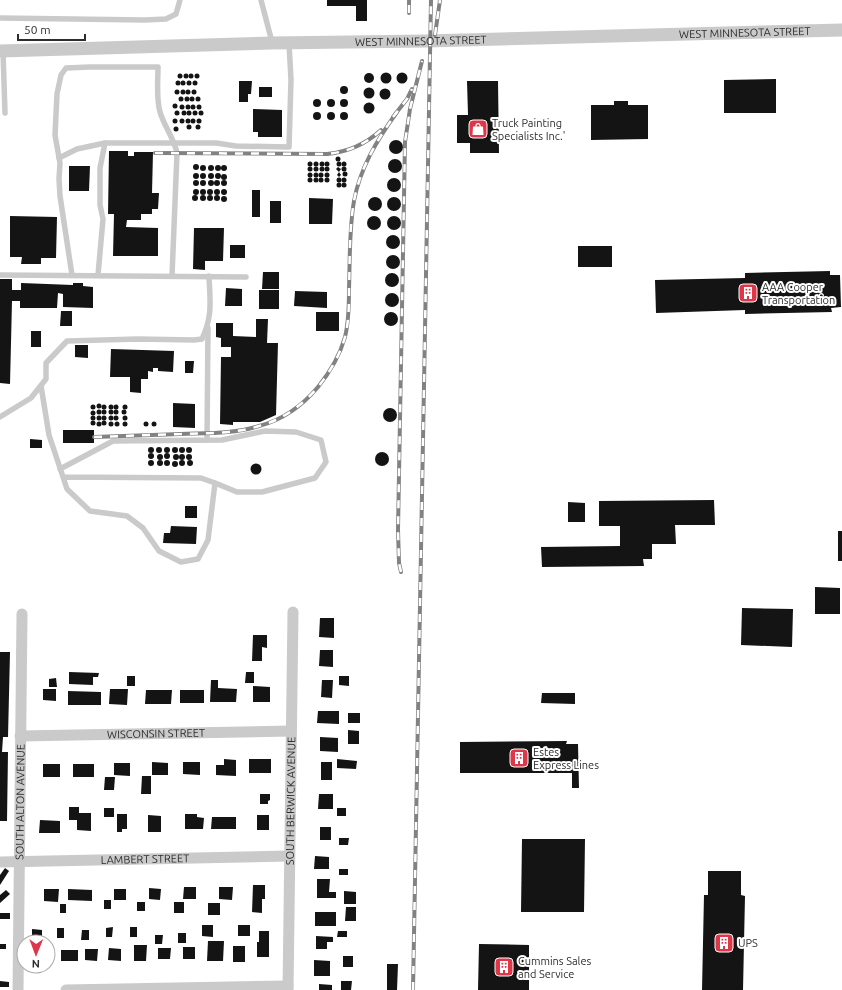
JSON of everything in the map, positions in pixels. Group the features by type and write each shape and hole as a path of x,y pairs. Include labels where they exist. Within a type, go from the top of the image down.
{"street":[{"name":"WEST MINNESOTA STREET","path":"2,51 272,43 842,30"},
{"name":"SOUTH BERWICK AVENUE","path":"288,988 292,612"},
{"name":"SOUTH ALTON AVENUE","path":"18,990 22,614"},
{"name":"WISCONSIN STREET","path":"20,736 291,731"},
{"name":"LAMBERT STREET","path":"0,862 289,856"},
{"path":"66,990 288,988"}],"lane":[{"path":"0,18 166,19 176,14 180,0"},
{"path":"260,0 272,43"},
{"path":"59,158 77,149 105,143 216,143 236,146 289,147 291,80 289,43"},
{"path":"2,51 5,113"},
{"path":"72,275 60,196 59,158 55,134 57,94 62,75 66,68 158,67 158,102 160,112 168,132 175,144 177,153 172,276"},
{"path":"98,276 103,219 100,205 100,168 105,143"},
{"path":"0,275 246,277"},
{"path":"207,440 208,326 211,310 208,276"},
{"path":"0,417 31,398 46,379 46,363 66,341 194,340 202,338 208,326"},
{"path":"41,386 49,435 67,489 90,511 127,516 143,528 159,551 181,562 198,558 208,540 215,483"},
{"path":"60,469 113,441 222,440 265,431 296,432 321,440 326,462 315,478 262,492 237,492 201,478 63,477"}],"building":[{"path":"327,0 367,0 367,21 356,21 356,6 327,6"},
{"path":"367,73 371,73 373,74 373,82 367,83 364,80 364,76"},
{"path":"384,73 388,73 390,74 390,82 384,83 381,80 381,76"},
{"path":"400,73 404,73 406,74 406,82 400,83 397,80 397,76"},
{"path":"178,74 182,74 182,78 178,78"},
{"path":"184,74 188,74 188,78 184,78"},
{"path":"189,74 193,74 193,78 189,78"},
{"path":"195,74 199,74 199,78 195,78"},
{"path":"776,79 776,113 724,113 724,80"},
{"path":"176,81 180,81 180,85 176,85"},
{"path":"181,81 185,81 185,85 181,85"},
{"path":"187,81 191,81 191,85 187,85"},
{"path":"193,81 197,81 197,85 193,85"},
{"path":"239,81 252,81 251,94 248,94 248,102 239,102"},
{"name":"Truck Painting Specialists Inc.'","path":"467,81 498,81 499,153 470,153 470,143 457,143 457,115 468,115"},
{"path":"342,86 346,86 348,90 346,94 342,94 340,92 340,88"},
{"path":"259,87 272,87 272,97 259,97"},
{"path":"367,88 371,88 373,89 373,97 367,98 364,95 364,91"},
{"path":"383,89 387,89 389,90 389,98 383,99 380,96 380,92"},
{"path":"175,90 179,90 179,94 175,94"},
{"path":"181,90 185,90 185,94 181,94"},
{"path":"186,90 190,90 190,94 186,94"},
{"path":"192,90 196,90 196,94 192,94"},
{"path":"179,97 183,97 183,101 179,101"},
{"path":"185,97 189,97 189,101 185,101"},
{"path":"190,97 194,97 194,101 190,101"},
{"path":"196,97 200,97 200,101 196,101"},
{"path":"315,99 319,99 321,103 319,107 315,107 313,105 313,101"},
{"path":"329,99 333,99 335,103 333,107 329,107 327,105 327,101"},
{"path":"342,99 346,99 348,103 346,107 342,107 340,105 340,101"},
{"path":"614,101 628,101 628,105 648,105 648,139 591,140 591,105 614,105"},
{"path":"367,103 371,103 373,104 373,112 367,113 364,110 364,106"},
{"path":"173,104 177,104 177,108 173,108"},
{"path":"180,105 184,105 184,109 180,109"},
{"path":"186,105 190,105 190,109 186,109"},
{"path":"191,105 195,105 195,109 191,109"},
{"path":"197,105 201,105 201,109 197,109"},
{"path":"253,109 282,110 282,137 258,137 258,132 253,132"},
{"path":"175,111 179,111 179,115 175,115"},
{"path":"182,111 186,111 186,115 182,115"},
{"path":"187,111 191,111 191,115 187,115"},
{"path":"193,111 197,111 197,115 193,115"},
{"path":"199,111 203,111 203,115 199,115"},
{"path":"315,112 319,112 321,116 319,120 315,120 313,118 313,114"},
{"path":"329,112 333,112 335,116 333,120 329,120 327,118 327,114"},
{"path":"342,112 346,112 348,116 346,120 342,120 340,118 340,114"},
{"path":"173,119 177,119 177,123 173,123"},
{"path":"180,119 184,119 184,123 180,123"},
{"path":"186,119 190,119 190,123 186,123"},
{"path":"191,119 195,119 195,123 191,123"},
{"path":"197,119 201,119 201,123 197,123"},
{"path":"187,125 191,125 191,129 187,129"},
{"path":"196,125 200,125 200,129 196,129"},
{"path":"174,127 178,127 178,131 174,131"},
{"path":"393,140 399,140 403,144 403,150 399,154 393,154 389,150 389,144"},
{"path":"109,151 128,151 128,156 134,156 134,152 153,152 152,193 159,193 158,209 152,209 152,214 141,214 141,220 127,220 126,227 158,228 158,256 113,256 114,214 108,214"},
{"path":"336,157 340,157 340,161 336,161"},
{"path":"392,159 398,159 402,163 402,169 398,173 392,173 388,169 388,163"},
{"path":"308,162 312,162 312,166 308,166"},
{"path":"314,162 318,162 318,166 314,166"},
{"path":"320,162 324,162 324,166 320,166"},
{"path":"325,162 329,162 329,166 325,166"},
{"path":"337,162 341,162 341,166 337,166"},
{"path":"342,162 346,162 346,166 342,166"},
{"path":"196,164 199,167 196,170 193,167"},
{"path":"203,165 206,168 203,171 200,168"},
{"path":"211,165 214,168 211,171 208,168"},
{"path":"218,165 221,168 218,171 215,168"},
{"path":"224,165 227,168 224,171 221,168"},
{"path":"69,166 90,166 89,191 69,191"},
{"path":"308,167 312,167 312,171 308,171"},
{"path":"314,167 318,167 318,171 314,171"},
{"path":"320,167 324,167 324,171 320,171"},
{"path":"325,167 329,167 329,171 325,171"},
{"path":"338,167 341,169 339,172 336,169"},
{"path":"342,167 346,167 346,171 342,171"},
{"path":"343,172 347,172 347,176 343,176"},
{"path":"196,173 199,176 196,179 193,176"},
{"path":"203,173 206,176 203,179 200,176"},
{"path":"211,173 214,176 211,179 208,176"},
{"path":"218,173 221,176 218,179 215,176"},
{"path":"308,173 312,173 312,177 308,177"},
{"path":"314,173 318,173 318,177 314,177"},
{"path":"319,173 323,173 323,177 319,177"},
{"path":"325,173 329,173 329,177 325,177"},
{"path":"224,174 227,177 224,180 221,177"},
{"path":"308,178 312,178 312,182 308,182"},
{"path":"314,178 318,178 318,182 314,182"},
{"path":"319,178 323,178 323,182 319,182"},
{"path":"325,178 329,178 329,182 325,182"},
{"path":"337,178 341,178 341,182 337,182"},
{"path":"342,178 346,178 346,182 342,182"},
{"path":"391,178 397,178 401,182 401,188 397,192 391,192 387,188 387,182"},
{"path":"196,180 199,183 196,186 193,183"},
{"path":"203,180 206,183 203,186 200,183"},
{"path":"211,180 214,183 211,186 208,183"},
{"path":"217,180 220,183 217,186 214,183"},
{"path":"224,180 227,183 224,186 221,183"},
{"path":"337,183 341,183 341,187 337,187"},
{"path":"342,183 346,183 346,187 342,187"},
{"path":"196,189 199,192 196,195 193,192"},
{"path":"203,189 206,192 203,195 200,192"},
{"path":"210,189 213,192 210,195 207,192"},
{"path":"217,189 220,192 217,195 214,192"},
{"path":"224,189 227,192 224,195 221,192"},
{"path":"252,190 260,190 260,217 252,217"},
{"path":"195,195 198,198 195,201 192,198"},
{"path":"203,195 206,198 203,201 200,198"},
{"path":"210,195 213,198 210,201 207,198"},
{"path":"217,195 220,198 217,201 214,198"},
{"path":"224,196 227,199 224,202 221,199"},
{"path":"372,197 378,197 382,201 382,207 378,211 372,211 368,207 368,201"},
{"path":"391,197 397,197 401,201 401,207 397,211 391,211 387,207 387,201"},
{"path":"309,198 333,199 332,224 309,224"},
{"path":"270,201 281,201 281,223 270,223"},
{"path":"10,216 57,217 56,258 41,258 41,264 21,264 22,257 10,257"},
{"path":"371,216 377,216 381,220 381,226 377,230 371,230 367,226 367,220"},
{"path":"391,216 397,216 401,220 401,226 397,230 391,230 387,226 387,220"},
{"path":"194,228 224,228 223,261 205,261 205,270 193,269"},
{"path":"390,235 396,235 400,239 400,245 396,249 390,249 386,245 386,239"},
{"path":"230,245 245,245 245,258 230,258"},
{"path":"578,246 612,246 612,267 578,267"},
{"path":"390,255 396,255 400,259 400,265 396,269 390,269 386,265 386,259"},
{"name":"AAA Cooper Transportation","path":"830,271 830,275 840,275 841,307 831,308 832,312 745,314 745,310 656,313 655,280 745,278 745,273"},
{"path":"263,272 279,272 279,289 262,289"},
{"path":"389,273 395,273 399,277 399,283 395,287 389,287 385,283 385,277"},
{"path":"0,279 12,279 12,290 21,290 21,283 73,285 73,283 83,283 83,286 93,287 93,308 63,307 63,294 58,293 57,308 20,308 20,301 12,301 10,384 0,383"},
{"path":"226,288 242,289 242,306 225,306"},
{"path":"259,290 279,290 279,309 259,309"},
{"path":"295,291 327,292 327,308 294,306"},
{"path":"389,293 395,293 399,297 399,303 395,307 389,307 385,303 385,297"},
{"path":"61,311 72,311 72,326 60,326"},
{"path":"316,312 339,312 339,331 316,331"},
{"path":"388,312 394,312 398,316 398,322 394,326 388,326 384,322 384,316"},
{"path":"256,319 268,319 267,343 278,343 276,415 260,422 233,422 233,425 220,424 221,357 231,357 231,347 221,347 221,338 216,337 216,323 233,323 233,336 256,337"},
{"path":"31,331 41,331 41,347 31,347"},
{"path":"75,345 88,345 88,358 75,357"},
{"path":"111,349 174,351 173,372 158,371 158,368 153,368 153,372 148,371 148,379 141,379 141,393 130,392 130,377 110,377"},
{"path":"185,361 194,361 193,373 185,373"},
{"path":"173,403 195,404 195,428 173,427"},
{"path":"97,404 101,404 101,408 97,408"},
{"path":"91,405 95,405 95,409 91,409"},
{"path":"102,405 106,405 106,409 102,409"},
{"path":"109,405 113,405 113,409 109,409"},
{"path":"114,405 118,405 118,409 114,409"},
{"path":"123,405 127,405 127,409 123,409"},
{"path":"387,408 393,408 397,412 397,418 393,422 387,422 383,418 383,412"},
{"path":"97,410 101,410 101,414 97,414"},
{"path":"102,410 106,410 106,414 102,414"},
{"path":"109,410 113,410 113,414 109,414"},
{"path":"114,410 118,410 118,414 114,414"},
{"path":"122,410 126,410 126,414 122,414"},
{"path":"91,411 95,411 95,415 91,415"},
{"path":"91,416 95,416 95,420 91,420"},
{"path":"97,416 101,416 101,420 97,420"},
{"path":"102,416 106,416 106,420 102,420"},
{"path":"109,416 113,416 113,420 109,420"},
{"path":"114,416 118,416 118,420 114,420"},
{"path":"123,416 127,416 127,420 123,420"},
{"path":"91,421 95,421 95,425 91,425"},
{"path":"102,421 106,421 106,425 102,425"},
{"path":"97,422 101,422 101,426 97,426"},
{"path":"109,422 113,422 113,426 109,426"},
{"path":"115,422 119,422 119,426 115,426"},
{"path":"123,422 127,422 127,426 123,426"},
{"path":"144,422 148,422 148,426 144,426"},
{"path":"152,422 156,422 156,426 152,426"},
{"path":"63,430 94,430 94,443 63,443"},
{"path":"30,439 42,440 42,448 30,448"},
{"path":"151,447 154,450 151,453 148,450"},
{"path":"159,447 162,450 159,453 156,450"},
{"path":"167,447 170,450 167,453 164,450"},
{"path":"175,447 178,450 175,453 172,450"},
{"path":"182,447 185,450 182,453 179,450"},
{"path":"189,447 192,450 189,453 186,450"},
{"path":"379,452 385,452 389,456 389,462 385,466 379,466 375,462 375,456"},
{"path":"151,453 154,456 151,459 148,456"},
{"path":"167,453 170,456 167,459 164,456"},
{"path":"160,454 163,457 160,460 157,457"},
{"path":"176,454 179,457 176,460 173,457"},
{"path":"182,454 185,457 182,460 179,457"},
{"path":"189,454 192,457 189,460 186,457"},
{"path":"151,460 154,463 151,466 148,463"},
{"path":"160,460 163,463 160,466 157,463"},
{"path":"167,460 170,463 167,466 164,463"},
{"path":"182,460 185,463 182,466 179,463"},
{"path":"190,460 193,463 190,466 187,463"},
{"path":"175,461 178,464 175,467 172,464"},
{"path":"254,464 258,464 260,465 260,473 254,474 251,471 251,467"},
{"path":"714,500 715,525 675,525 676,544 652,544 652,559 643,559 644,566 542,567 541,547 620,546 620,526 599,526 599,501"},
{"path":"568,502 585,503 585,522 568,522"},
{"path":"185,506 197,506 197,518 185,518"},
{"path":"171,526 197,527 196,544 163,543 164,533 170,533"},
{"path":"838,531 842,531 842,561 838,561"},
{"path":"815,587 840,588 840,614 815,614"},
{"path":"742,608 793,609 792,647 741,645"},
{"path":"320,618 334,618 334,638 319,637"},
{"path":"253,635 267,635 267,648 262,647 262,661 252,661"},
{"path":"320,650 333,650 333,667 319,666"},
{"path":"0,652 10,652 8,737 3,737 2,752 8,752 7,821 0,821"},
{"path":"69,672 99,673 98,677 93,677 93,685 69,684"},
{"path":"246,672 254,672 254,683 245,683"},
{"path":"127,676 135,676 135,686 127,686"},
{"path":"339,676 349,676 349,686 339,685"},
{"path":"56,678 57,687 49,687 49,679"},
{"path":"211,680 218,680 218,688 237,689 236,702 210,702"},
{"path":"322,680 333,680 332,698 321,697"},
{"path":"253,686 270,687 270,702 253,702"},
{"path":"43,689 56,689 56,701 43,700"},
{"path":"110,689 128,689 127,705 109,704"},
{"path":"146,690 172,690 171,704 145,704"},
{"path":"180,690 204,690 204,703 180,703"},
{"path":"68,691 101,692 101,705 68,705"},
{"path":"542,693 575,693 575,704 541,703"},
{"path":"318,711 339,711 339,724 317,723"},
{"path":"348,713 360,713 360,723 348,723"},
{"path":"348,730 359,731 359,744 348,744"},
{"path":"320,737 338,738 338,752 320,751"},
{"name":"Estes Express Lines","path":"567,741 566,744 578,744 579,788 572,788 572,773 460,773 460,742"},
{"path":"224,759 236,760 236,776 216,775 216,765 224,765"},
{"path":"249,759 271,759 271,773 249,773"},
{"path":"337,759 357,761 356,769 337,768"},
{"path":"152,762 168,763 168,775 152,775"},
{"path":"183,762 200,762 200,775 183,774"},
{"path":"321,762 332,762 332,780 321,780"},
{"path":"114,763 130,763 130,776 114,775"},
{"path":"43,764 60,764 60,777 43,777"},
{"path":"73,764 94,764 94,777 73,777"},
{"path":"142,776 151,776 151,794 141,794"},
{"path":"105,777 115,777 114,790 104,790"},
{"path":"260,794 270,794 268,804 260,804"},
{"path":"319,794 333,794 333,809 318,809"},
{"path":"69,807 79,807 79,813 91,813 91,831 77,830 77,820 69,820"},
{"path":"104,808 114,808 114,817 104,817"},
{"path":"337,808 346,808 346,816 337,816"},
{"path":"117,814 127,814 127,829 122,829 122,832 117,832"},
{"path":"185,814 197,814 197,817 204,818 203,829 185,829"},
{"path":"148,815 161,816 161,832 148,832"},
{"path":"257,815 269,815 269,830 257,830"},
{"path":"212,817 236,817 236,829 211,829"},
{"path":"40,820 60,821 60,833 39,833"},
{"path":"320,827 331,827 331,840 320,840"},
{"path":"339,838 349,838 348,845 339,845"},
{"path":"522,839 585,839 584,912 521,912"},
{"path":"315,856 329,857 329,869 314,869"},
{"path":"5,868 9,871 0,885 0,875"},
{"path":"339,869 348,869 348,875 339,875"},
{"name":"UPS","path":"708,871 741,871 741,895 745,896 743,990 702,990 704,895 708,895"},
{"path":"317,879 330,879 329,892 336,892 336,898 317,898"},
{"path":"253,885 265,885 265,899 262,899 262,913 252,912"},
{"path":"184,887 196,887 196,899 183,899"},
{"path":"219,887 233,887 232,900 219,899"},
{"path":"149,888 161,889 160,900 149,899"},
{"path":"44,889 59,889 58,902 44,901"},
{"path":"68,889 92,890 92,901 68,900"},
{"path":"114,889 126,889 126,900 114,900"},
{"path":"6,890 10,894 0,903 0,895"},
{"path":"344,891 356,892 356,904 344,904"},
{"path":"104,900 111,900 111,909 104,909"},
{"path":"137,902 145,902 145,911 137,911"},
{"path":"174,902 184,902 184,913 174,913"},
{"path":"208,903 220,903 220,915 208,915"},
{"path":"60,904 66,904 66,913 60,913"},
{"path":"346,907 356,907 356,921 345,921"},
{"path":"315,912 336,912 336,926 315,926"},
{"path":"0,913 10,913 10,919 0,919"},
{"path":"202,925 213,925 213,937 202,936"},
{"path":"238,925 250,925 250,936 238,936"},
{"path":"113,927 112,937 106,937 106,928"},
{"path":"130,927 137,927 137,937 130,937"},
{"path":"57,928 64,928 64,938 57,938"},
{"path":"32,929 42,930 42,934 32,934"},
{"path":"82,930 89,930 89,940 81,940"},
{"path":"259,931 269,931 269,957 257,957"},
{"path":"338,931 347,931 347,937 337,937"},
{"path":"178,933 186,933 186,943 178,943"},
{"path":"155,935 163,935 162,944 155,944"},
{"path":"316,936 333,937 333,942 327,942 327,949 316,949"},
{"path":"208,941 224,941 223,961 207,961"},
{"path":"0,944 6,944 6,949 0,949"},
{"name":"Cummins Sales and Service","path":"479,944 529,945 529,990 478,990"},
{"path":"134,945 147,945 146,961 134,961"},
{"path":"233,946 245,946 245,962 233,962"},
{"path":"183,947 195,947 195,959 183,959"},
{"path":"109,948 121,949 121,961 108,960"},
{"path":"158,948 171,948 170,959 158,959"},
{"path":"85,949 98,949 97,961 85,960"},
{"path":"61,950 78,950 78,961 61,961"},
{"path":"343,956 353,956 353,967 343,967"},
{"path":"314,960 330,961 330,976 314,976"},
{"path":"387,964 398,964 397,990 387,990"},
{"path":"0,981 9,982 9,987 0,987"},
{"path":"341,981 352,981 351,990 341,990"},
{"path":"319,984 332,985 332,990 319,990"}],"railway":[{"path":"409,0 409,13"},
{"path":"413,990 431,0"},
{"path":"435,35 440,0"},
{"path":"401,572 399,563 398,530 405,142 410,109 422,61"},
{"path":"393,117 407,99 412,89"},
{"path":"94,437 220,433 250,429 284,416 299,406 312,394 334,363 343,344 346,331 349,307 351,223 354,201 360,177 370,155 397,112"},
{"path":"155,153 327,154 349,149 363,143 381,130"}],"place":[{"name":"Truck Painting Specialists Inc.'","path":"478,129"},
{"name":"AAA Cooper Transportation","path":"748,293"},
{"name":"Estes Express Lines","path":"519,758"},
{"name":"UPS","path":"724,943"},
{"name":"Cummins Sales and Service","path":"504,967"}]}
